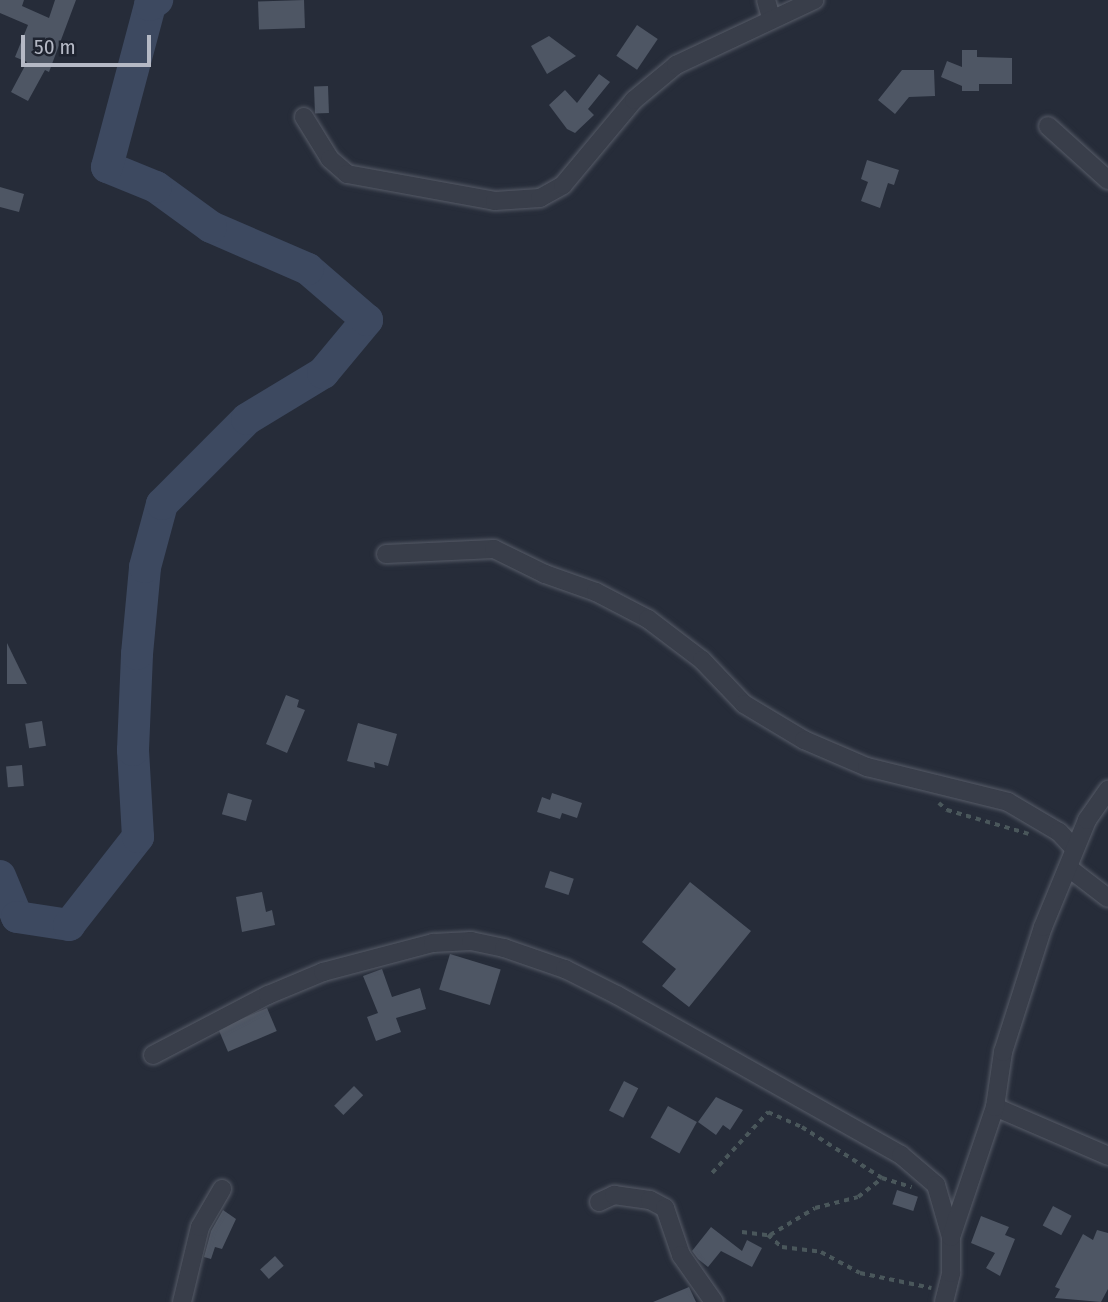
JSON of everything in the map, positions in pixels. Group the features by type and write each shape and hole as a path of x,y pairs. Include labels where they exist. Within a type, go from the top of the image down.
{"street":[{"path":"304,117 330,159 346,174 495,201 540,198 563,185 634,100 676,65 769,9 814,0"},
{"path":"1048,125 1108,180"},
{"path":"386,554 494,549 545,575 596,592 648,619 702,660 744,704 804,740 867,767 918,782 1008,802 1059,832 1074,848"},
{"path":"945,1298 951,1237 995,1107 1003,1052 1043,927 1069,868 1074,848 1108,790"},
{"path":"1069,868 1108,898"},
{"path":"153,1055 268,995 323,972 433,943 471,941 565,969 617,995 901,1155 936,1185 951,1237"},
{"path":"995,1107 1108,1156"},
{"path":"182,1302 200,1227 222,1189"},
{"path":"599,1202 614,1195 650,1200 665,1208 681,1255 714,1302"}],"path":[{"path":"918,782 947,810 1021,835 1059,832"},
{"path":"712,1173 768,1112 802,1127 883,1178 922,1190 936,1185"},
{"path":"742,1233 775,1236 815,1208 858,1197 883,1178"},
{"path":"768,1235 782,1247 821,1252 860,1273 945,1298"}],"building":[{"path":"0,0 24,0 22,6 49,18 55,0 76,0 49,72 45,70 28,101 11,92 27,62 15,57 28,25 0,13"},
{"path":"304,0 305,28 259,30 258,2"},
{"path":"637,25 658,39 637,70 616,56"},
{"path":"549,36 576,56 547,74 531,46"},
{"path":"962,50 977,50 977,57 1012,58 1012,84 979,84 979,91 962,91 962,86 941,77 947,61 962,67"},
{"path":"902,70 934,70 935,96 909,97 895,114 878,100"},
{"path":"599,74 610,82 588,109 594,115 575,133 567,129 549,105 565,90 577,103"},
{"path":"314,86 328,86 329,113 315,113"},
{"path":"867,160 899,170 894,185 888,183 880,208 861,201 868,182 861,179"},
{"path":"0,187 24,194 19,212 0,207"},
{"path":"7,643 27,684 7,684"},
{"path":"286,695 299,700 297,707 305,710 287,753 266,744"},
{"path":"42,721 46,746 29,748 25,724"},
{"path":"358,723 397,734 388,766 374,762 375,768 347,761"},
{"path":"22,765 24,786 8,787 6,766"},
{"path":"228,793 252,800 246,821 222,814"},
{"path":"552,793 582,803 577,818 562,813 560,819 537,812 542,797 550,800"},
{"path":"550,871 574,879 569,895 545,887"},
{"path":"690,882 751,931 689,1007 662,986 676,969 642,942"},
{"path":"262,892 266,912 272,910 275,925 242,932 236,897"},
{"path":"450,954 501,969 490,1005 439,989"},
{"path":"382,969 392,997 420,988 426,1009 396,1018 401,1032 376,1041 367,1017 378,1013 363,976"},
{"path":"267,1008 277,1031 228,1052 218,1029"},
{"path":"624,1081 638,1088 623,1118 609,1110"},
{"path":"354,1086 363,1095 343,1115 334,1106"},
{"path":"716,1097 743,1110 730,1130 723,1125 716,1135 698,1122"},
{"path":"668,1106 697,1122 679,1153 651,1137"},
{"path":"897,1190 918,1197 913,1211 892,1204"},
{"path":"1053,1206 1072,1216 1061,1235 1043,1225"},
{"path":"223,1210 236,1219 222,1249 215,1247 211,1259 204,1257 211,1231"},
{"path":"981,1216 1009,1227 1005,1235 1015,1239 1000,1276 986,1268 995,1253 971,1243"},
{"path":"711,1227 742,1251 747,1240 762,1248 752,1267 721,1251 708,1267 698,1259 692,1251"},
{"path":"1097,1230 1108,1233 1108,1289 1101,1302 1055,1298 1060,1289 1055,1287 1083,1234 1093,1240"},
{"path":"275,1256 284,1266 269,1279 260,1269"},
{"path":"689,1287 696,1302 653,1302"}],"waterway":[{"path":"0,876 17,917 69,925 138,837 133,750 137,654 145,567 162,504 247,419 323,373 367,320 308,269 211,227 156,187 107,167 150,5 157,0"}]}
